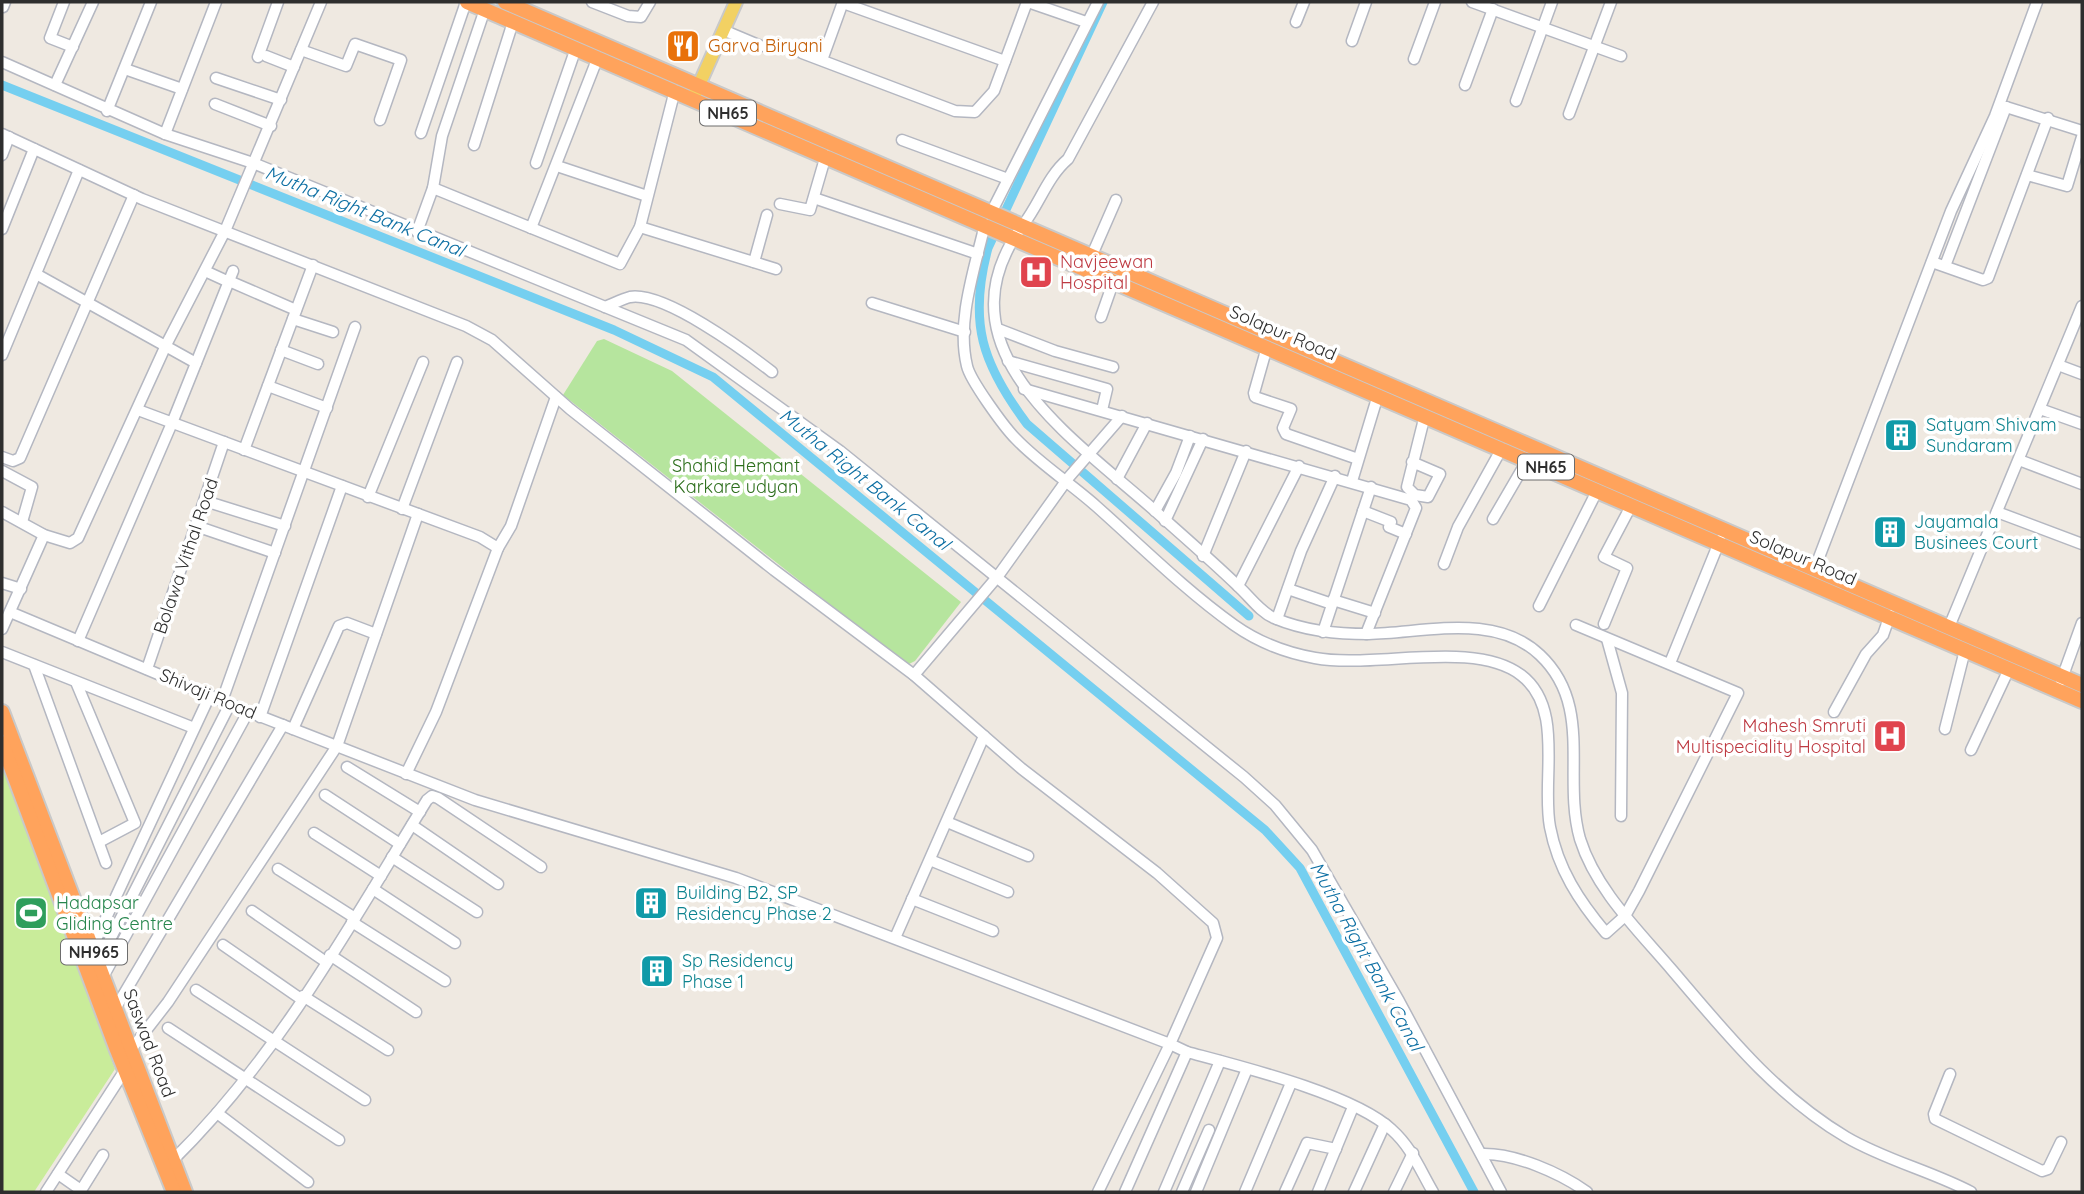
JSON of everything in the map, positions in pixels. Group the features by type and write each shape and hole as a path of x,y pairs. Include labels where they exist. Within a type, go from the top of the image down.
{"highway":[{"name":"Solapur Road","path":"467,2 675,90 696,91 1016,229 1114,280 1632,506 1815,568 1949,627 2060,683 2082,701"},
{"name":"Solapur Road","path":"505,2 826,155 990,218"},
{"name":"Solapur Road","path":"1016,229 1092,254 1722,536 2009,669 2060,683 2082,685"},
{"name":"Saswad Road","path":"2,712 185,1192"},
{"name":"Saswad Road","path":"2,743 125,1070 174,1192"}],"main road":[{"path":"696,91 736,2"}],"street":[{"path":"64,2 50,38 74,47"},
{"path":"55,85 93,2"},
{"path":"107,110 151,2"},
{"path":"165,134 216,2"},
{"path":"278,2 262,56 295,67"},
{"path":"2,512 44,535 70,543 78,538 167,343 225,231 321,2"},
{"path":"421,133 467,2"},
{"path":"592,2 628,16 641,16 650,2"},
{"path":"822,61 843,2 1005,61"},
{"path":"803,53 956,111 975,112 994,92 1028,2 1047,4 1086,22"},
{"path":"1098,2 1008,179 990,218 978,254 965,332 967,367 1013,436 1068,479 1225,618 1255,638 1278,648 1338,662 1471,657 1506,665 1521,674 1534,687 1547,725 1548,813 1558,856 1578,898 1606,933 1625,916 1738,693 1576,625"},
{"path":"1153,2 1068,159 1054,171 1016,229 995,292 998,329 1008,362 1023,389 1088,458 1117,478 1155,511 1266,613 1323,632 1366,634 1457,628 1498,633 1524,643 1547,663 1560,682 1574,720 1574,811 1580,837 1589,862 1625,916 1776,1088 1849,1139 1971,1192"},
{"path":"1296,22 1304,2"},
{"path":"1352,41 1366,2"},
{"path":"1414,59 1435,2"},
{"path":"1472,2 1621,56"},
{"path":"1516,102 1552,2"},
{"path":"1569,114 1611,2"},
{"path":"1815,568 1951,211 1995,116 2037,2"},
{"path":"416,232 433,188 442,136 485,9"},
{"path":"1465,86 1493,9"},
{"path":"474,145 513,22"},
{"path":"723,30 761,46"},
{"path":"301,50 346,66 355,44 401,60 380,120"},
{"path":"536,163 576,48"},
{"path":"531,228 598,57"},
{"path":"2,62 165,134 686,340 840,451 995,579 1244,777 1275,805 1303,837 1399,1000 1501,1192"},
{"path":"125,69 182,89"},
{"path":"216,78 281,100"},
{"path":"433,188 621,264 640,227 675,90"},
{"path":"215,104 271,126"},
{"path":"1995,116 2006,107"},
{"path":"2006,107 2048,118 2082,131"},
{"path":"1945,266 2006,107"},
{"path":"1933,262 1983,280 1990,272 2048,118"},
{"path":"2,155 5,135 134,195 480,333 556,397 774,570 914,675 1022,769 1157,873 1213,923 1217,938 1170,1044 1098,1192"},
{"path":"2028,175 2067,186 2082,136"},
{"path":"902,140 1008,179"},
{"path":"2,229 34,149"},
{"path":"780,204 808,212 826,155"},
{"path":"557,166 648,196"},
{"path":"2,355 79,170"},
{"path":"2,457 13,461 20,458 134,195"},
{"path":"814,198 978,254"},
{"path":"1092,254 1116,200"},
{"path":"754,262 768,215"},
{"path":"640,227 776,269"},
{"path":"244,450 313,265"},
{"path":"205,271 230,278 295,315 333,332"},
{"path":"36,274 167,343 196,363"},
{"path":"78,641 172,423 230,278"},
{"path":"1101,317 1114,280"},
{"path":"605,307 631,297 643,297 677,310 709,327 772,372"},
{"path":"872,303 965,332"},
{"path":"1949,627 2082,306"},
{"path":"100,970 226,703 275,553 355,327"},
{"path":"998,329 1055,351 1113,367"},
{"path":"1267,346 1255,397 1291,409 1283,428 1286,434 1358,459"},
{"path":"281,350 318,364"},
{"path":"368,496 423,362"},
{"path":"402,509 457,362"},
{"path":"1008,362 1107,389 1102,410"},
{"path":"2058,365 2082,373"},
{"path":"268,386 327,408"},
{"path":"1023,389 1406,497 1415,504 1406,534 1366,634"},
{"path":"1352,481 1378,394"},
{"path":"406,774 436,712 498,548 511,526 556,397"},
{"path":"2040,409 2082,424"},
{"path":"138,410 418,514 498,548"},
{"path":"1412,462 1425,415"},
{"path":"914,675 995,579 1068,479 1122,416"},
{"path":"1117,478 1147,424"},
{"path":"1155,511 1177,473 1190,436"},
{"path":"1165,521 1203,439"},
{"name":"Bolawa Vithal Road","path":"147,669 224,442"},
{"path":"1444,564 1458,527 1502,448"},
{"path":"1203,556 1246,451"},
{"path":"1493,519 1528,459"},
{"path":"2019,460 2082,484"},
{"path":"1238,586 1299,466"},
{"path":"2,471 32,487 22,522"},
{"path":"1278,619 1335,476"},
{"path":"260,717 342,486"},
{"path":"1323,632 1371,486"},
{"path":"1539,606 1597,491"},
{"path":"205,500 285,526"},
{"path":"1604,624 1627,568 1604,557 1632,506"},
{"path":"1363,511 1391,522 1389,527 1406,534"},
{"path":"1997,512 2082,544"},
{"path":"130,1051 168,1002 337,746 418,514"},
{"path":"196,526 275,553"},
{"path":"2,629 44,535"},
{"path":"1670,663 1722,536"},
{"path":"2,583 21,589"},
{"path":"1288,589 1375,613"},
{"name":"Shivaji Road","path":"10,612 260,717 475,800 736,878 1187,1052 1291,1083 1353,1107 1385,1124 1413,1153 1429,1190"},
{"path":"1834,712 1866,654 1883,635 1890,615"},
{"path":"115,1009 288,727 339,626 347,623 376,634"},
{"path":"2060,683 2082,623"},
{"path":"1607,639 1622,692 1621,816"},
{"path":"1945,729 1965,650"},
{"path":"2,652 194,728"},
{"path":"34,665 106,863"},
{"path":"1970,750 2009,669"},
{"path":"76,682 135,822 99,842"},
{"path":"92,948 210,695"},
{"path":"100,970 248,712"},
{"path":"895,938 985,736"},
{"path":"347,767 420,812"},
{"path":"325,795 400,844"},
{"path":"173,1160 247,1079 354,920 432,796 541,867"},
{"path":"947,822 1028,856"},
{"path":"412,825 498,884"},
{"path":"314,832 381,876"},
{"path":"392,857 477,912"},
{"path":"930,860 1008,892"},
{"path":"278,869 445,981"},
{"path":"373,889 455,943"},
{"path":"912,899 993,931"},
{"path":"252,911 416,1012"},
{"path":"223,945 302,998 388,1050"},
{"path":"196,989 365,1100"},
{"path":"168,1028 339,1140"},
{"path":"1125,1192 1187,1052"},
{"path":"1164,1192 1220,1061"},
{"path":"1196,1192 1247,1069"},
{"path":"46,1192 125,1070"},
{"path":"1950,1074 1933,1116 1935,1119 2042,1171 2048,1169 2061,1142"},
{"path":"1245,1192 1291,1083"},
{"path":"1318,1192 1353,1107"},
{"path":"218,1113 308,1182"},
{"path":"1354,1192 1385,1124"},
{"path":"1182,1192 1209,1130"},
{"path":"1285,1192 1307,1143 1336,1149"},
{"path":"1394,1192 1413,1153"},
{"path":"1482,1154 1500,1153 1573,1182 1587,1192"},
{"path":"58,1174 80,1191 103,1155"}],"green space":[{"name":"Shahid Hemant Karkare udyan","path":"604,339 672,371 961,602 915,661 907,665 563,395 597,341"},
{"name":"Hadapsar Gliding Centre","path":"2,753 115,1069 34,1192 2,1192"}],"waterway":[{"path":"1103,2 988,248 979,298 983,341 999,382 1027,424 1249,616"},
{"name":"Mutha Right Bank Canal","path":"2,85 614,330 713,377 1265,830 1300,868 1474,1192"}],"place":[{"name":"Garva Biryani","path":"683,46"},
{"name":"Navjeewan Hospital","path":"1036,272"},
{"name":"Satyam Shivam Sundaram","path":"1901,435"},
{"name":"Jayamala Businees Court","path":"1890,532"},
{"name":"Mahesh Smruti Multispeciality Hospital","path":"1890,736"},
{"name":"Building B2, SP Residency Phase 2","path":"651,903"},
{"name":"Hadapsar Gliding Centre","path":"31,913"},
{"name":"Sp Residency Phase 1","path":"657,971"}]}
